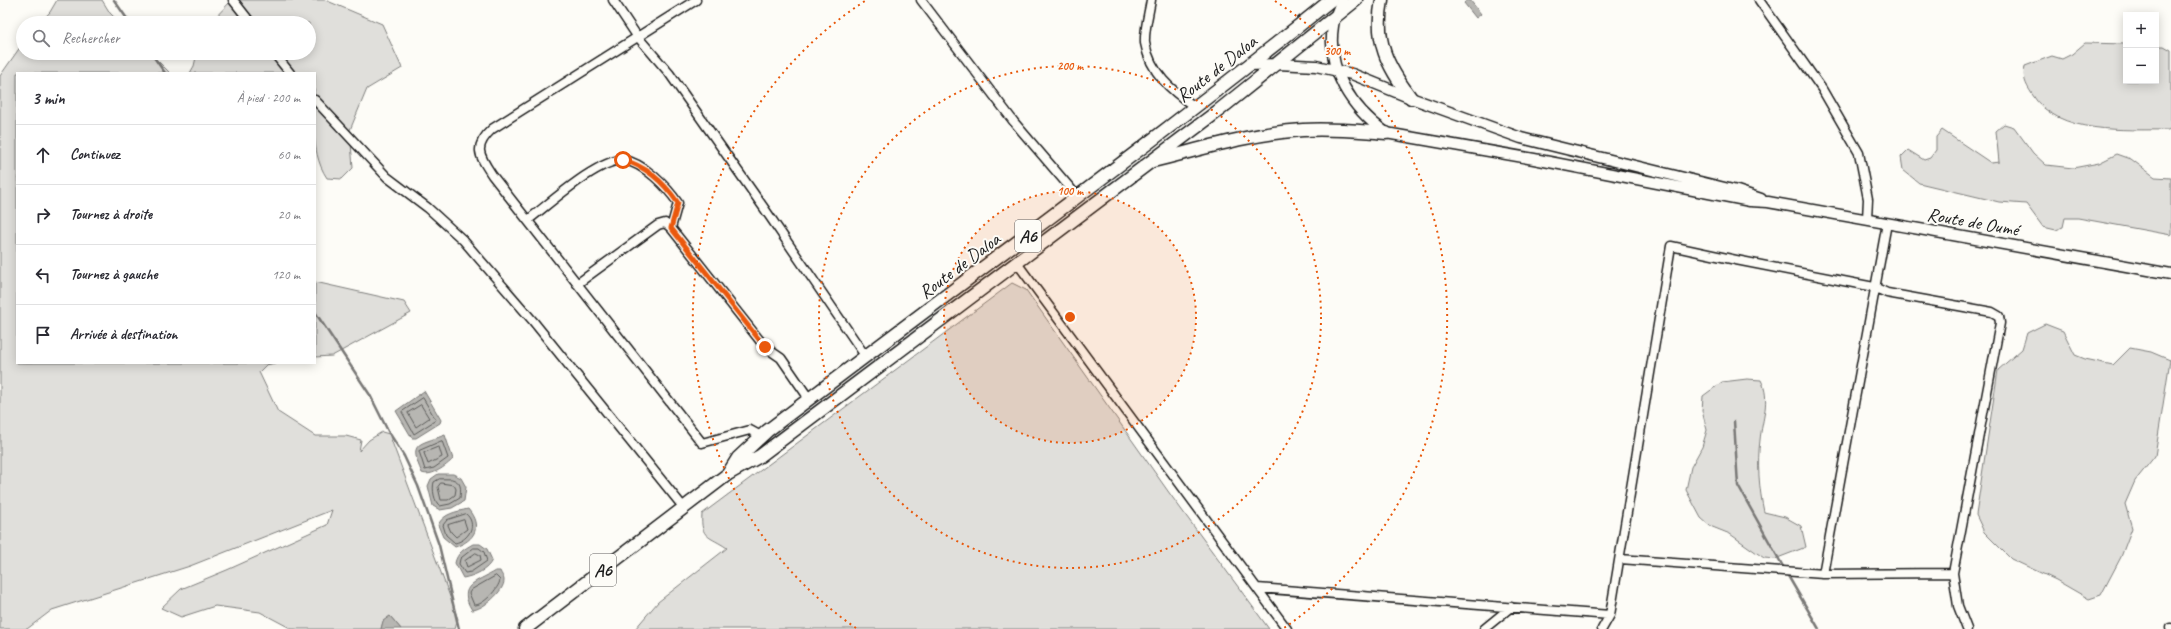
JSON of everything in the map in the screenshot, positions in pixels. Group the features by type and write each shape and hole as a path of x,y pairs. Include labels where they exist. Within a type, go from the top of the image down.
{"highway":[{"name":"Route de Daloa","path":"728,474 738,458 761,436 1078,197 1250,65 1331,0"},
{"name":"Route de Daloa","path":"1148,162 1278,64 1356,0"},
{"path":"1382,0 1379,18 1382,48 1397,78 1411,98"},
{"path":"1148,162 1224,142 1302,130 1335,129 1386,133"},
{"name":"A6","path":"525,629 728,474 746,466 766,452 1017,263 1148,162"}],"main road":[{"path":"1342,0 1336,17 1333,34 1337,70 1347,94 1357,107 1370,122 1386,133 1555,163 1750,202 1768,202"},
{"path":"1250,65 1278,64 1337,70 1352,74 1411,98 1521,138 1737,191 1768,202"},
{"name":"Route de Oumé","path":"1768,202 2171,274"}],"street":[{"path":"233,0 246,16"},
{"path":"612,0 637,36 668,73 764,208 866,357"},
{"path":"696,0 492,129 480,144 479,151 481,158 528,220 702,443 750,430 761,436"},
{"path":"921,0 1014,122 1078,197"},
{"path":"1151,0 1145,43 1153,67 1164,83 1195,107"},
{"path":"1759,0 1822,89 1859,153 1868,199 1867,219"},
{"path":"280,60 289,72"},
{"path":"316,101 387,176 428,208 463,240 533,321 684,508"},
{"path":"528,220 588,174 623,160 632,162 650,173 669,189 678,203 671,228"},
{"path":"577,284 658,225 665,223 671,228 765,347 781,358 810,400"},
{"path":"1823,574 1874,287 1887,223"},
{"path":"1602,629 1610,614 1620,559 1671,246 1874,287 1887,293 1992,312 1999,316 2000,323 1953,573 1958,606 1967,629"},
{"path":"1017,263 1287,629"},
{"path":"1620,559 1823,574 1953,573"},
{"path":"1257,588 1610,614"},
{"path":"1484,629 1511,607"}],"shaded area":[{"path":"57,0 102,0 113,16 46,16"},
{"path":"232,0 325,0 382,24 402,68 367,89 350,130 353,168 342,179 327,178 321,167 317,154 316,72 191,72 195,60 316,60 316,16 217,16"},
{"path":"2085,43 2123,44 2123,84 2159,84 2159,46 2164,46 2171,50 2171,128 2168,130 2133,130 2094,127 2075,124 2058,117 2043,108 2026,84 2024,78 2025,66 2052,56 2062,59 2072,54"},
{"path":"16,53 16,60 157,60 169,72 16,72 16,364 270,364 266,365 259,372 278,412 315,436 346,436 361,440 359,451 369,440 382,432 389,434 458,619 455,629 401,629 390,616 383,622 381,629 292,629 260,612 215,606 181,617 161,608 181,589 327,525 332,510 190,566 52,610 27,629 0,629 0,76"},
{"path":"2004,124 2014,127 2033,153 2046,165 2073,168 2099,163 2117,154 2131,159 2155,177 2171,178 2171,235 2078,218 2065,218 2063,227 2056,230 2043,227 2026,204 1999,202 1919,183 1903,170 1901,157 1908,150 1924,160 1930,158 1936,150 1936,137 1942,130 1991,163 1999,162 1996,131"},
{"path":"316,282 404,302 411,313 332,356 316,357"},
{"path":"1012,283 1026,290 1170,494 1269,629 635,629 658,602 727,548 707,536 703,528 702,514"},
{"path":"2045,324 2063,331 2075,355 2085,359 2113,365 2130,348 2151,352 2170,360 2155,456 2135,481 2125,504 2132,528 2121,557 2101,595 2089,599 2056,580 2011,559 1984,532 1976,515 1998,370 2022,349 2027,333"},
{"path":"1747,379 1761,380 1764,387 1766,402 1760,440 1759,458 1760,485 1764,512 1785,517 1801,526 1806,547 1775,559 1764,558 1730,534 1710,526 1701,518 1686,490 1691,467 1702,447 1707,430 1702,411 1703,396 1722,382"}],"water":[{"path":"1467,0 1470,0 1481,14 1476,18 1464,3"},
{"path":"424,391 441,420 440,423 416,438 412,438 396,411"},
{"path":"445,435 453,459 443,468 426,474 422,473 416,455 418,446 422,443"},
{"path":"438,474 453,474 461,478 466,487 464,501 452,508 440,510 433,506 428,486 431,479"},
{"path":"468,509 475,521 475,532 468,540 455,547 443,537 438,525 447,515"},
{"path":"473,544 480,544 487,549 492,560 487,567 480,572 463,578 455,563 461,552"},
{"path":"495,571 500,571 504,578 501,589 487,603 472,610 466,595 468,590 471,585"},
{"path":"390,616 401,629 381,629 383,621"}],"waterway":[{"path":"114,0 125,16"},
{"path":"156,60 164,72"},
{"path":"316,314 370,395 388,431 404,456 418,486 439,545 459,629"},
{"path":"1734,421 1738,486 1785,570"},
{"path":"1787,574 1819,629"}],"route":[{"path":"623,160 632,162 650,173 669,189 678,203 671,228 706,274 734,305 765,347"}]}
